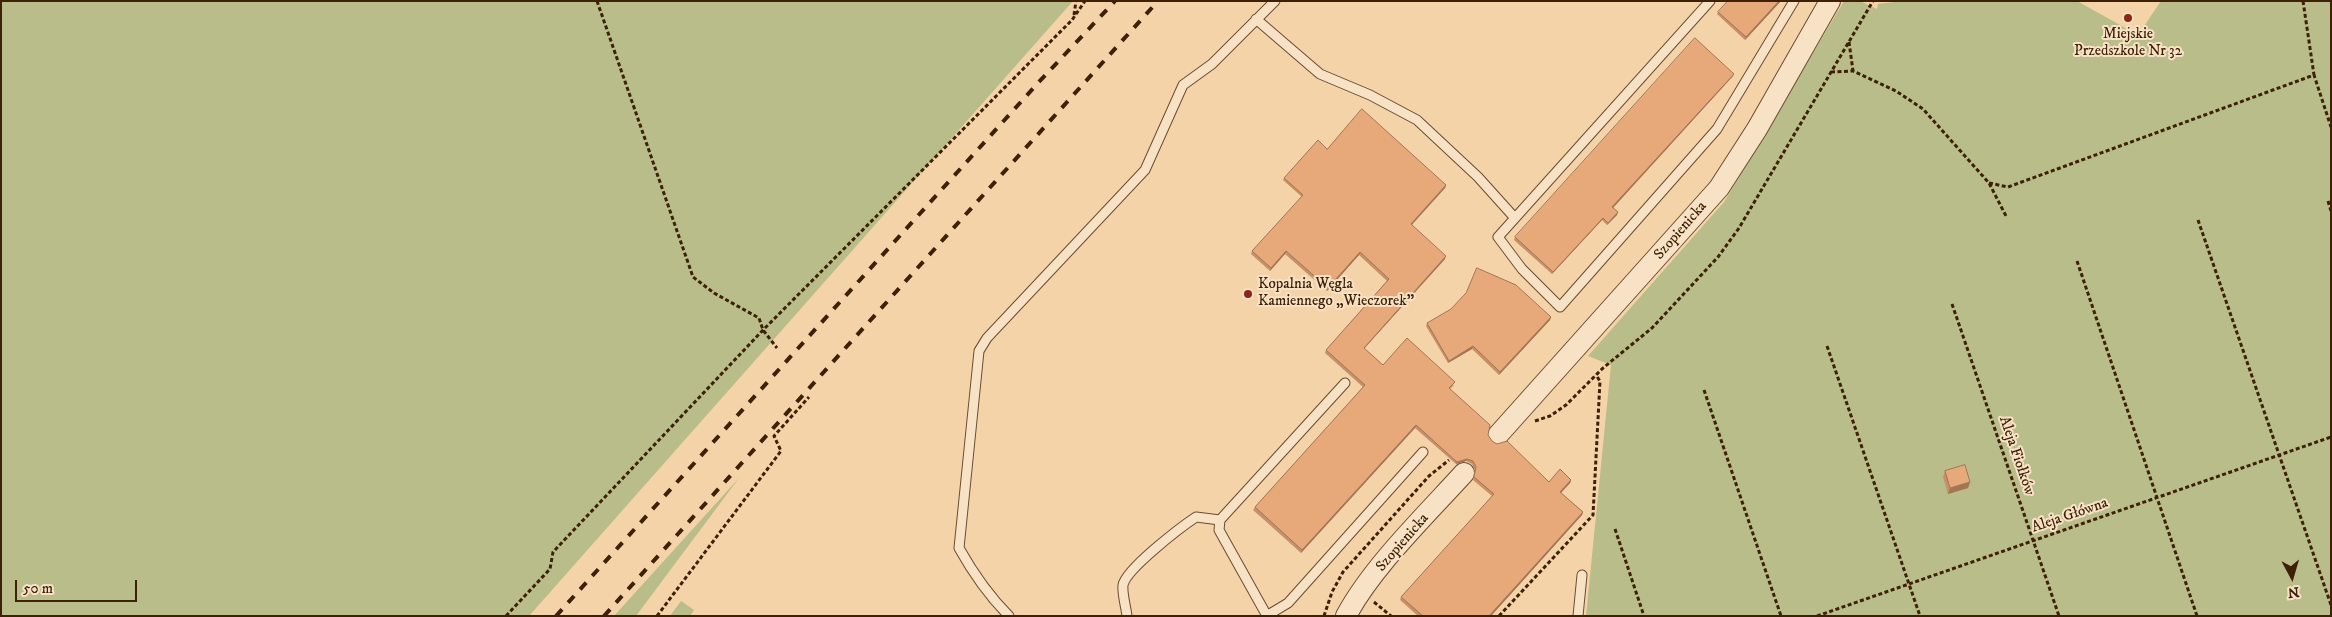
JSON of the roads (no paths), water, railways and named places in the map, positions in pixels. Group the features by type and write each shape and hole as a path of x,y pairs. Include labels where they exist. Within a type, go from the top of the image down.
{"street":[{"name":"Szopienicka","path":"1498,435 1719,188 1757,129 1830,1"},
{"name":"Szopienicka","path":"1346,616 1394,551 1464,473"}],"lane":[{"path":"1009,616 995,602 959,548 960,519 979,351 987,338 1145,170 1183,85 1212,64 1275,1"},
{"path":"1710,1 1498,236 1522,269 1560,307 1717,129 1794,1"},
{"path":"1256,19 1320,74 1370,94 1417,120 1478,177 1514,217"},
{"path":"1345,383 1220,520 1219,530 1267,615 1288,603 1423,452"},
{"path":"1128,616 1123,585 1132,571 1177,529 1196,517 1220,520"},
{"path":"1578,616 1582,575"}],"railway":[{"path":"556,616 1038,83 1115,1"},
{"path":"604,616 1158,1"}],"place":[{"name":"Miejskie Przedszkole Nr 32","path":"2128,18"},
{"name":"Kopalnia Węgla Kamiennego „Wieczorek”","path":"1248,294"}]}
